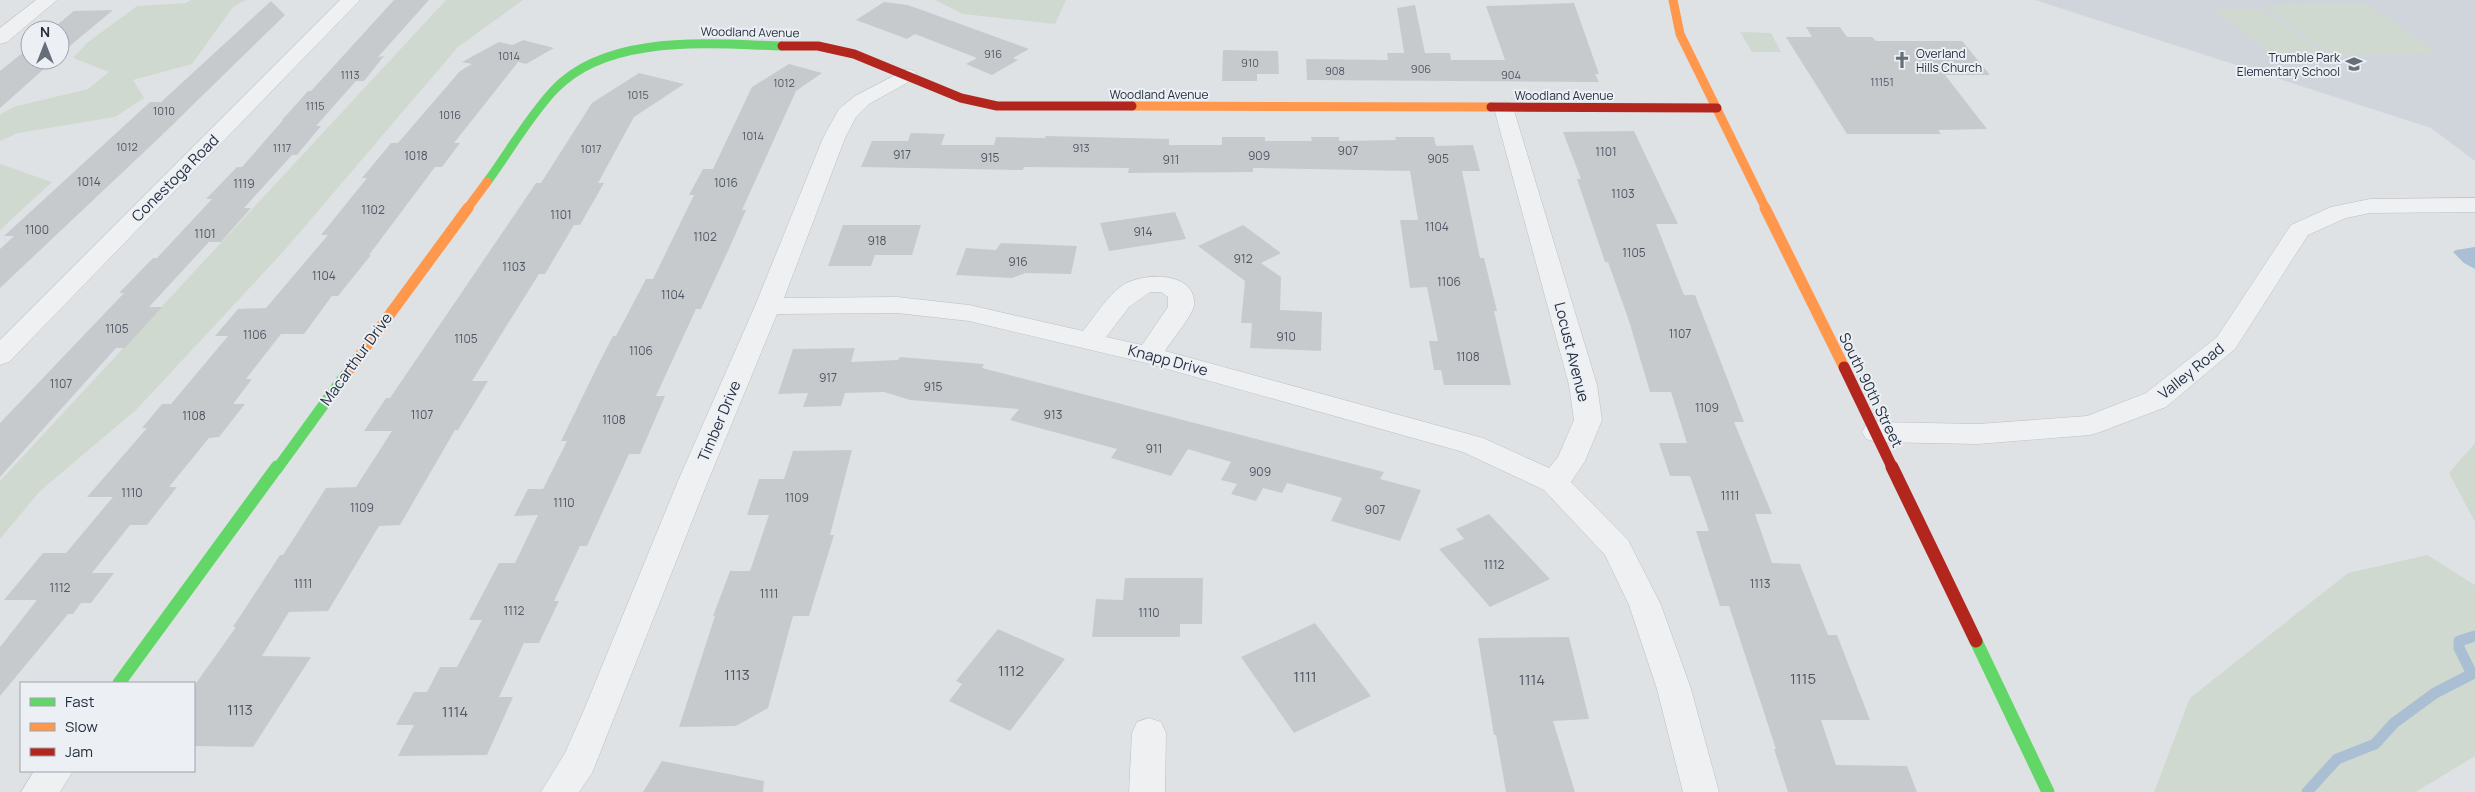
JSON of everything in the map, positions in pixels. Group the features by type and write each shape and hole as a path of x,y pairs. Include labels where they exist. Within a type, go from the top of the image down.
{"street":[{"path":"0,38 48,0"},
{"name":"Conestoga Road","path":"0,356 351,0"},
{"name":"South 90th Street","path":"1674,0 1680,34 1876,432 2048,792"},
{"name":"Woodland Avenue","path":"612,56 650,47 687,45 818,46 854,54 961,98 997,106 1717,108"},
{"name":"Macarthur Drive","path":"120,682 556,88 581,69 612,56"},
{"name":"Timber Drive","path":"558,792 579,762 693,481 768,306 834,138 847,114 862,100 908,75"},
{"name":"Locust Avenue","path":"1505,108 1583,385 1588,420 1571,461 1554,483"},
{"name":"Valley Road","path":"1876,432 1978,434 2090,425 2156,400 2226,343 2299,230 2338,212 2370,206 2475,205"},
{"path":"1090,340 1120,301 1133,290 1146,284 1168,284 1180,295 1181,307 1149,355"},
{"name":"Knapp Drive","path":"768,306 897,305 969,313 1090,340 1473,445 1554,483"},
{"path":"1554,483 1616,548 1644,605 1674,689 1701,792"},
{"path":"1147,792 1149,733"},
{"path":"39,792 54,772"}],"shaded area":[{"path":"191,0 246,0 233,7 192,64 133,80 144,98 115,117 18,133 0,141 0,115 13,107 88,89 109,72 73,58 87,43 137,6 186,3"},
{"path":"446,0 523,0 458,47 283,252 136,410 40,491 0,539 0,481"},
{"path":"935,0 1066,0 1055,24 963,14"},
{"name":"Trumble Park Elementary School","path":"2035,0 2475,0 2475,161 2431,128"},
{"path":"2366,3 2437,53 2331,55 2264,5"},
{"path":"2262,9 2332,58 2276,57 2215,10"},
{"path":"1740,32 1771,33 1781,52 1752,52"},
{"path":"0,164 52,182 0,230"},
{"path":"2475,443 2475,522 2449,473"},
{"path":"2427,555 2475,585 2475,756 2416,792 2154,792 2190,698 2348,573"}],"water":[{"path":"2475,247 2475,269 2464,263 2453,252 2456,250"}],"building":[{"path":"394,0 429,0 378,57 384,56 364,81 356,81 316,126 321,126 297,155 292,155 244,208 251,208 221,242 209,242 149,307 162,307 125,348 116,348 0,477 0,423 124,293 119,293 153,258 157,258 212,199 206,199 237,167 242,167 308,91 311,91"},
{"path":"271,1 285,15 160,137 0,288 0,249 14,236 4,236 150,102 161,102"},
{"path":"884,2 908,5 1029,49 1013,58 1018,60 992,75 966,64 977,58 915,34 907,39 856,20"},
{"path":"1574,3 1599,74 1595,74 1599,82 1307,80 1306,59 1388,60 1387,53 1404,53 1397,8 1415,5 1425,53 1450,53 1451,60 1505,60 1486,6"},
{"path":"113,10 70,46 70,20 63,20 74,11"},
{"path":"1806,27 1840,27 1847,37 1872,37 1876,41 1962,41 1990,75 1945,75 1987,129 1938,130 1941,134 1847,134 1786,37 1812,37"},
{"path":"523,40 554,48 526,64 518,62 454,143 460,143 442,167 435,167 369,255 371,255 338,296 332,296 304,334 281,334 246,379 252,379 233,404 245,404 219,437 209,438 169,487 177,487 147,525 130,525 92,573 114,573 91,603 81,603 73,614 68,614 0,696 0,647 37,600 4,600 43,553 66,553 113,497 87,497 147,428 142,428 162,404 171,404 228,336 215,336 238,309 266,308 328,235 321,235 367,178 362,178 391,143 398,143 460,71 472,64 462,62 499,42 513,45"},
{"path":"1223,50 1278,51 1279,74 1257,74 1257,81 1222,81"},
{"path":"20,55 20,70 43,70 0,108 0,71"},
{"path":"789,64 822,73 796,91 742,210 746,210 728,251 701,309 696,309 656,396 665,396 640,454 629,454 587,546 580,546 554,601 559,601 539,643 524,643 499,697 513,697 487,755 398,756 414,725 396,725 414,692 427,692 440,667 457,667 482,620 469,620 499,563 515,563 538,515 514,516 528,489 543,489 567,441 561,441 598,365 613,336 616,336 646,279 653,279 694,195 689,195 703,169 713,169 752,87"},
{"path":"639,73 684,84 634,117 598,183 604,183 580,225 574,225 545,274 539,274 472,381 488,381 458,430 455,430 400,525 379,526 328,611 289,612 262,656 311,657 253,747 195,746 195,685 236,627 233,627 280,555 283,555 326,488 356,487 392,431 364,431 386,398 390,398 536,183 541,183 592,103"},
{"path":"1634,131 1678,224 1656,224 1684,295 1695,295 1744,422 1734,422 1772,514 1755,514 1772,563 1800,564 1828,635 1837,635 1870,720 1821,720 1836,765 1907,766 1917,792 1788,792 1774,749 1776,749 1729,606 1720,606 1696,531 1709,531 1690,476 1670,476 1659,443 1687,443 1671,392 1650,392 1629,321 1608,262 1605,262 1577,179 1581,179 1563,132"},
{"path":"911,133 945,134 941,145 994,145 996,137 1045,138 1046,136 1169,139 1169,145 1222,145 1222,137 1265,137 1265,141 1312,141 1311,137 1339,137 1339,141 1396,140 1395,137 1434,137 1436,146 1473,145 1480,171 1462,171 1480,258 1484,258 1497,311 1494,311 1511,385 1444,385 1441,370 1434,370 1429,341 1438,341 1427,287 1410,288 1400,220 1418,220 1410,171 1253,168 1253,172 1128,173 1129,168 1024,167 1023,170 861,167 872,141 908,141"},
{"path":"1175,212 1186,239 1109,251 1100,223"},
{"path":"843,225 921,225 912,255 875,255 871,266 828,266"},
{"path":"1243,225 1281,253 1261,263 1281,277 1280,310 1322,312 1321,351 1250,348 1252,323 1241,323 1245,281 1198,246"},
{"path":"1001,243 1077,246 1071,274 1026,273 1012,278 956,275 966,248 996,250"},
{"path":"855,348 851,362 898,360 900,357 984,364 982,368 1384,472 1380,479 1421,490 1400,541 1331,521 1342,498 1287,483 1282,493 1263,488 1256,501 1231,494 1237,484 1221,480 1231,462 1188,449 1171,476 1111,458 1117,449 1010,420 1019,409 910,400 884,392 845,393 841,406 803,407 808,393 778,394 793,349"},
{"path":"852,450 830,535 834,535 809,616 793,616 768,708 736,726 679,727 715,616 713,616 730,571 750,571 769,515 747,515 759,479 784,479 793,451"},
{"path":"1489,514 1550,579 1490,607 1439,549 1464,539 1456,529"},
{"path":"1125,578 1203,578 1202,624 1180,624 1180,637 1092,637 1096,599 1123,600"},
{"path":"1315,623 1371,696 1294,733 1241,657"},
{"path":"998,629 1065,659 1010,731 949,701 962,684 956,681"},
{"path":"1569,637 1589,719 1553,721 1575,792 1506,792 1496,735 1494,735 1478,638"},
{"path":"662,761 764,781 763,792 643,792"}],"waterway":[{"path":"2307,792 2337,759 2375,744 2394,723 2435,693 2472,674 2459,648 2459,641 2475,636"}],"traffic: fast":[{"path":"487,182 555,89 576,71 602,59 631,51 662,46 782,46"},
{"path":"120,682 346,374"},
{"path":"1976,641 2048,792"}],"traffic: slow":[{"path":"1673,0 1680,34 1844,367"},
{"path":"1132,106 1491,107"},
{"path":"346,374 487,182"}],"traffic: jam":[{"path":"782,46 818,46 854,54 961,98 997,106 1132,106"},
{"path":"1491,107 1717,108"},
{"path":"1844,367 1976,641"}],"place":[{"name":"Overland Hills Church","path":"1902,60"},
{"name":"Trumble Park Elementary School","path":"2354,64"}]}
